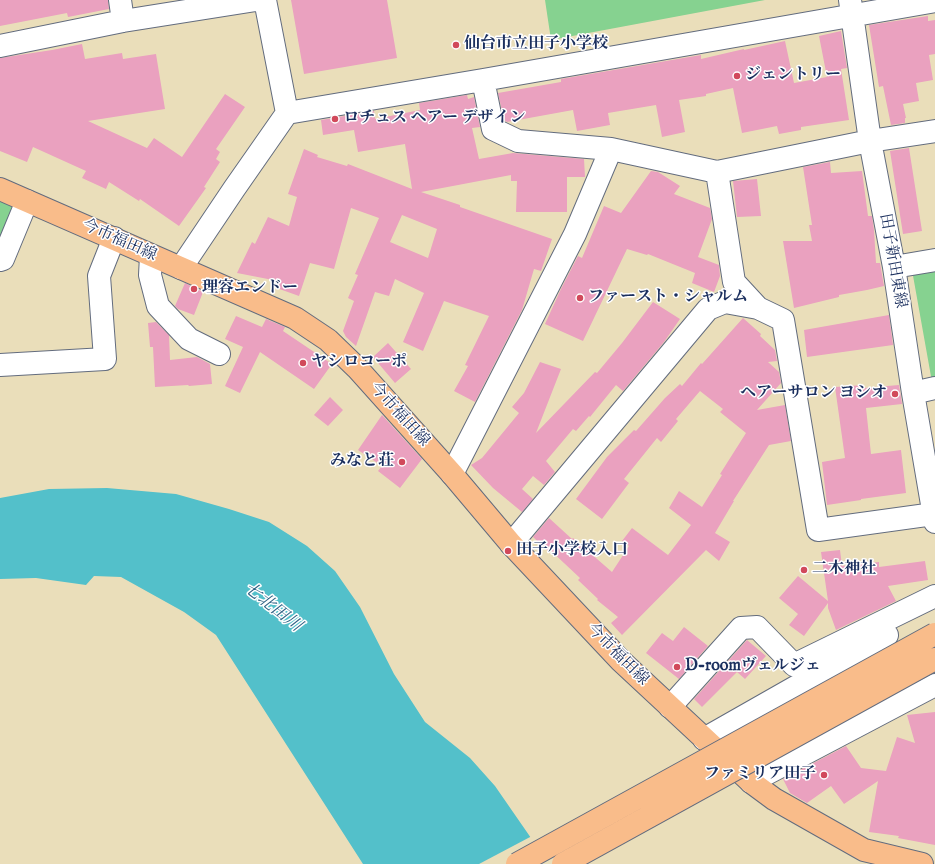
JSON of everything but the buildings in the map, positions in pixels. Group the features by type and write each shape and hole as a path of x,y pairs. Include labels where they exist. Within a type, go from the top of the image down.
{"main road":[{"name":"今市福田線","path":"0,189 295,318 328,340 357,368 452,474 511,544 621,661 751,782 774,800 864,850 922,864"},
{"path":"517,864 935,634"},
{"path":"563,864 935,659"}],"street":[{"path":"0,46 122,10 256,0"},
{"path":"265,0 287,113"},
{"path":"181,268 287,113 483,80 851,8 935,1"},
{"name":"田子新田東線","path":"851,8 870,141 894,267 934,518"},
{"path":"483,80 493,129 518,141 611,149 717,172 870,141 935,130"},
{"path":"452,474 575,234 611,149"},
{"path":"717,172 734,282 758,308"},
{"path":"0,260 3,259 28,201"},
{"path":"0,365 106,359 99,276 114,238"},
{"path":"151,256 150,275 158,306 189,339 219,354"},
{"path":"894,267 935,260"},
{"path":"511,544 708,309 725,302 758,308 783,320 818,530 934,518"},
{"path":"913,393 935,388"},
{"path":"670,707 740,628 757,627 794,665 935,596"},
{"path":"704,739 935,608"},
{"path":"751,782 935,685"}],"green space":[{"path":"545,0 765,0 551,40"},
{"path":"0,198 10,202 14,214 0,246"},
{"path":"935,266 935,382 932,382 912,270"}],"water":[{"name":"七北田川","path":"107,488 176,494 229,509 269,522 307,546 335,571 360,607 394,674 425,722 470,758 495,786 549,864 363,864 216,635 184,612 121,577 94,576 86,585 36,578 0,579 0,498 49,489"}],"pier":[{"path":"532,836 551,864 479,864"}],"place":[{"name":"仙台市立田子小学校","path":"456,45"},
{"name":"ジェントリー","path":"737,76"},
{"name":"ロチュス ヘアー デザイン","path":"335,119"},
{"name":"理容エンドー","path":"194,289"},
{"name":"ファースト・シャルム","path":"580,298"},
{"name":"ヤシロコーポ","path":"303,363"},
{"name":"ヘアーサロン ヨシオ","path":"895,394"},
{"name":"みなと荘","path":"402,462"},
{"name":"田子小学校入口","path":"508,551"},
{"name":"二木神社","path":"804,570"},
{"name":"D-roomヴェルジェ","path":"677,667"},
{"name":"ファミリア田子","path":"824,775"}]}
